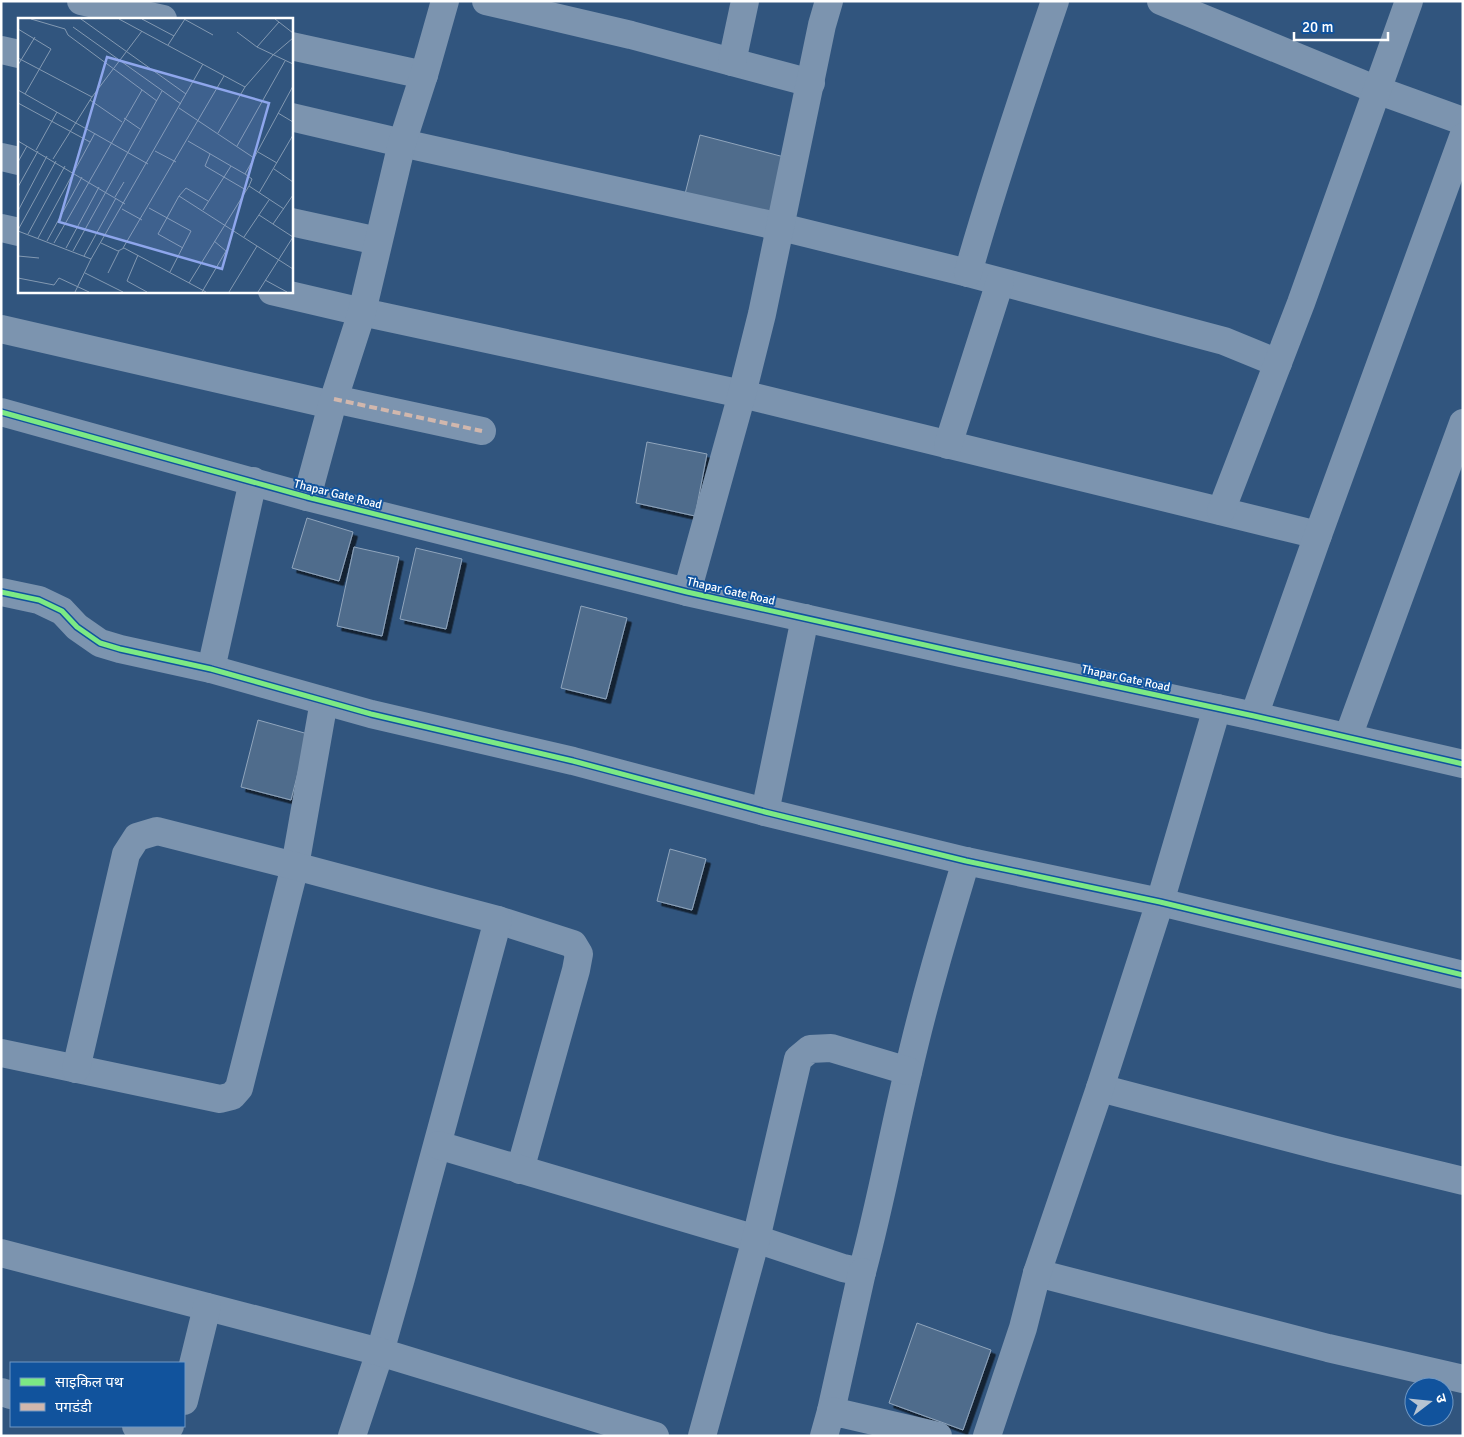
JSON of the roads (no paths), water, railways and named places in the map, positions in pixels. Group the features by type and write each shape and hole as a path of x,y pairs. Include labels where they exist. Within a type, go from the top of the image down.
{"street":[{"path":"81,1 158,18"},
{"path":"307,497 333,402 362,312 402,143 424,75 444,1"},
{"path":"486,1 631,35 810,83"},
{"path":"732,62 745,1"},
{"path":"687,592 742,394 762,314 822,25 829,1"},
{"path":"968,273 1010,130 1055,1"},
{"path":"1161,1 1377,90 1463,121"},
{"path":"1221,511 1305,293 1409,1"},
{"path":"292,46 424,75"},
{"path":"1,50 18,54"},
{"path":"292,117 781,227 968,273 1224,341 1278,363"},
{"path":"1254,716 1463,137"},
{"path":"1,157 18,161"},
{"path":"292,222 378,241"},
{"path":"1,228 18,232"},
{"path":"948,445 1000,282"},
{"path":"276,292 742,394 1318,535"},
{"path":"1,329 333,402 482,431"},
{"name":"Thapar Gate Road","path":"1,412 307,497 687,592 1254,716 1463,764"},
{"path":"1348,737 1463,423"},
{"path":"211,670 254,482"},
{"path":"1,592 40,600 62,611 77,627 100,643 120,649 211,670 371,714 573,761 764,812 966,860 1160,902 1463,975"},
{"path":"764,812 805,618"},
{"path":"1,1053 220,1099 232,1096 239,1088 295,866 324,701"},
{"path":"987,1436 1023,1328 1037,1273 1100,1088 1160,902 1217,708"},
{"path":"76,1069 126,854 137,837 157,831 498,920 573,944 579,954 576,970 520,1170"},
{"path":"938,1436 827,1423 873,1230 908,1071 966,860"},
{"path":"352,1436 380,1352 498,920"},
{"path":"702,1436 756,1239 798,1059 810,1049 831,1048 908,1071"},
{"path":"1100,1088 1332,1149 1463,1181"},
{"path":"438,1145 756,1239 843,1268 862,1272"},
{"path":"1,1253 380,1352 655,1436"},
{"path":"1037,1273 1328,1348 1463,1379"},
{"path":"185,1396 207,1307"},
{"path":"140,1427 152,1430 166,1427"}]}
